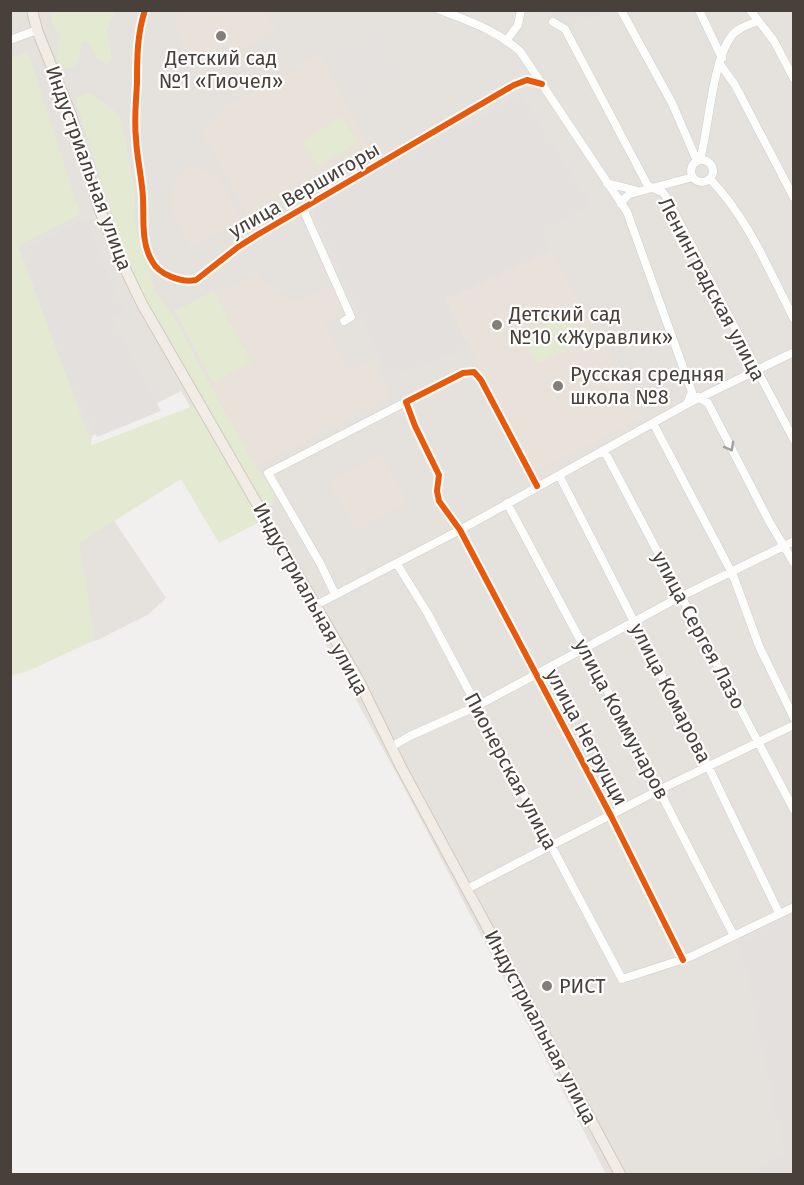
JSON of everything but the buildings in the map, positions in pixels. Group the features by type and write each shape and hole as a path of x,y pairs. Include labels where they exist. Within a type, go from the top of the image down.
{"main road":[{"name":"Индустриальная улица","path":"32,10 71,115 99,208 146,312 359,681 391,747 620,1174"}],"street":[{"name":"улица Вершигоры","path":"145,10 138,44 135,107 144,231 148,253 154,265 161,272 189,282 196,280 238,247 519,82 527,80 542,84"},
{"path":"440,10 478,24 507,40 520,51 621,204 633,225 692,392 699,399 708,403 794,562"},
{"path":"507,40 518,25 521,10"},
{"path":"621,10 672,103 699,161"},
{"path":"699,10 721,61 794,198"},
{"path":"750,10 774,41 794,80"},
{"path":"693,177 692,167 699,161 721,61 730,39 739,29 758,21"},
{"name":"Ленинградская улица","path":"553,22 565,29 648,186 665,195 794,440"},
{"path":"10,40 38,30"},
{"path":"621,204 627,196 640,191 693,177 701,182 710,179 713,173 712,166 707,161 699,161"},
{"path":"710,179 742,218 794,319"},
{"path":"607,183 640,191"},
{"path":"303,209 351,317 344,321"},
{"path":"316,605 460,530 687,404 794,352"},
{"path":"335,594 320,563 268,473 464,373 474,372 482,380 537,486"},
{"path":"687,404 692,392"},
{"name":"улица Негруцци","path":"406,402 439,475 437,491 439,501 460,530 611,816 683,960"},
{"path":"653,423 731,571 759,646 794,718"},
{"name":"улица Сергея Лазо","path":"602,451 607,456 682,596 794,810"},
{"name":"улица Комарова","path":"558,475 708,766 779,913"},
{"name":"улица Коммунаров","path":"507,503 734,936"},
{"path":"391,747 477,706 682,596 794,541"},
{"name":"Пионерская улица","path":"397,564 428,614 622,979 683,960"},
{"path":"467,890 659,790 794,725"},
{"path":"683,960 794,907"}],"shaded area":[{"path":"10,11 793,11 793,1174 606,1174 401,782 269,541 181,391 92,436 86,479 166,598 149,614 98,640 11,661"},
{"name":"Детский сад №1 «Гиочел»","path":"187,11 264,11 276,29 200,76 179,43 175,19"},
{"path":"539,11 604,11 605,15 565,26"},
{"path":"374,36 394,73 357,93 337,56"},
{"path":"321,54 371,150 249,217 201,132 222,109"},
{"path":"521,94 591,204 543,233 551,251 446,300 470,348 388,378 314,211 332,200 339,192 433,137 437,137 458,124 462,128"},
{"path":"191,165 217,176 242,220 191,248 171,213 173,183"},
{"path":"87,218 123,312 112,319 161,411 97,437 49,339 24,249"},
{"name":"Русская средняя школа №8","path":"551,251 644,417 534,473 445,300"},
{"path":"257,270 260,278 297,303 331,285 344,312 325,323 348,371 372,359 391,396 254,468 175,311 218,288 223,292"},
{"path":"380,454 408,502 356,531 329,483"},
{"path":"793,914 793,1174 760,1174 758,1164 785,1156 740,943"}],"green space":[{"path":"55,10 115,11 107,29 112,58 107,65 97,58 87,41 82,43 78,62 71,68 63,67 57,57 60,36 52,22 52,12"},
{"path":"28,52 80,214 18,246 92,445 193,406 262,521 219,543 181,479 79,543 95,640 26,672 11,675 10,59"},
{"path":"90,93 120,115 133,179 135,201 133,216 156,294 171,312 249,456 273,492 274,502 267,507 255,494 152,314 128,263 76,102 77,97"},
{"path":"342,117 357,143 318,166 303,141"},
{"path":"213,291 251,362 213,383 175,311"},
{"path":"565,315 579,342 537,364 523,337"}],"cycle path":[{"path":"145,10 138,47 135,118 146,247 155,266 171,277 184,280 196,280 257,235 514,85 527,80 542,84"},
{"path":"537,486 481,380 474,372 463,373 406,402 439,475 437,491 439,501 460,530 611,816 683,960"}],"place":[{"name":"Детский сад №1 «Гиочел»","path":"221,36"},
{"name":"Детский сад №10 «Журавлик»","path":"497,325"},
{"name":"Русская средняя школа №8","path":"558,386"},
{"name":"РИСТ","path":"547,986"}]}
